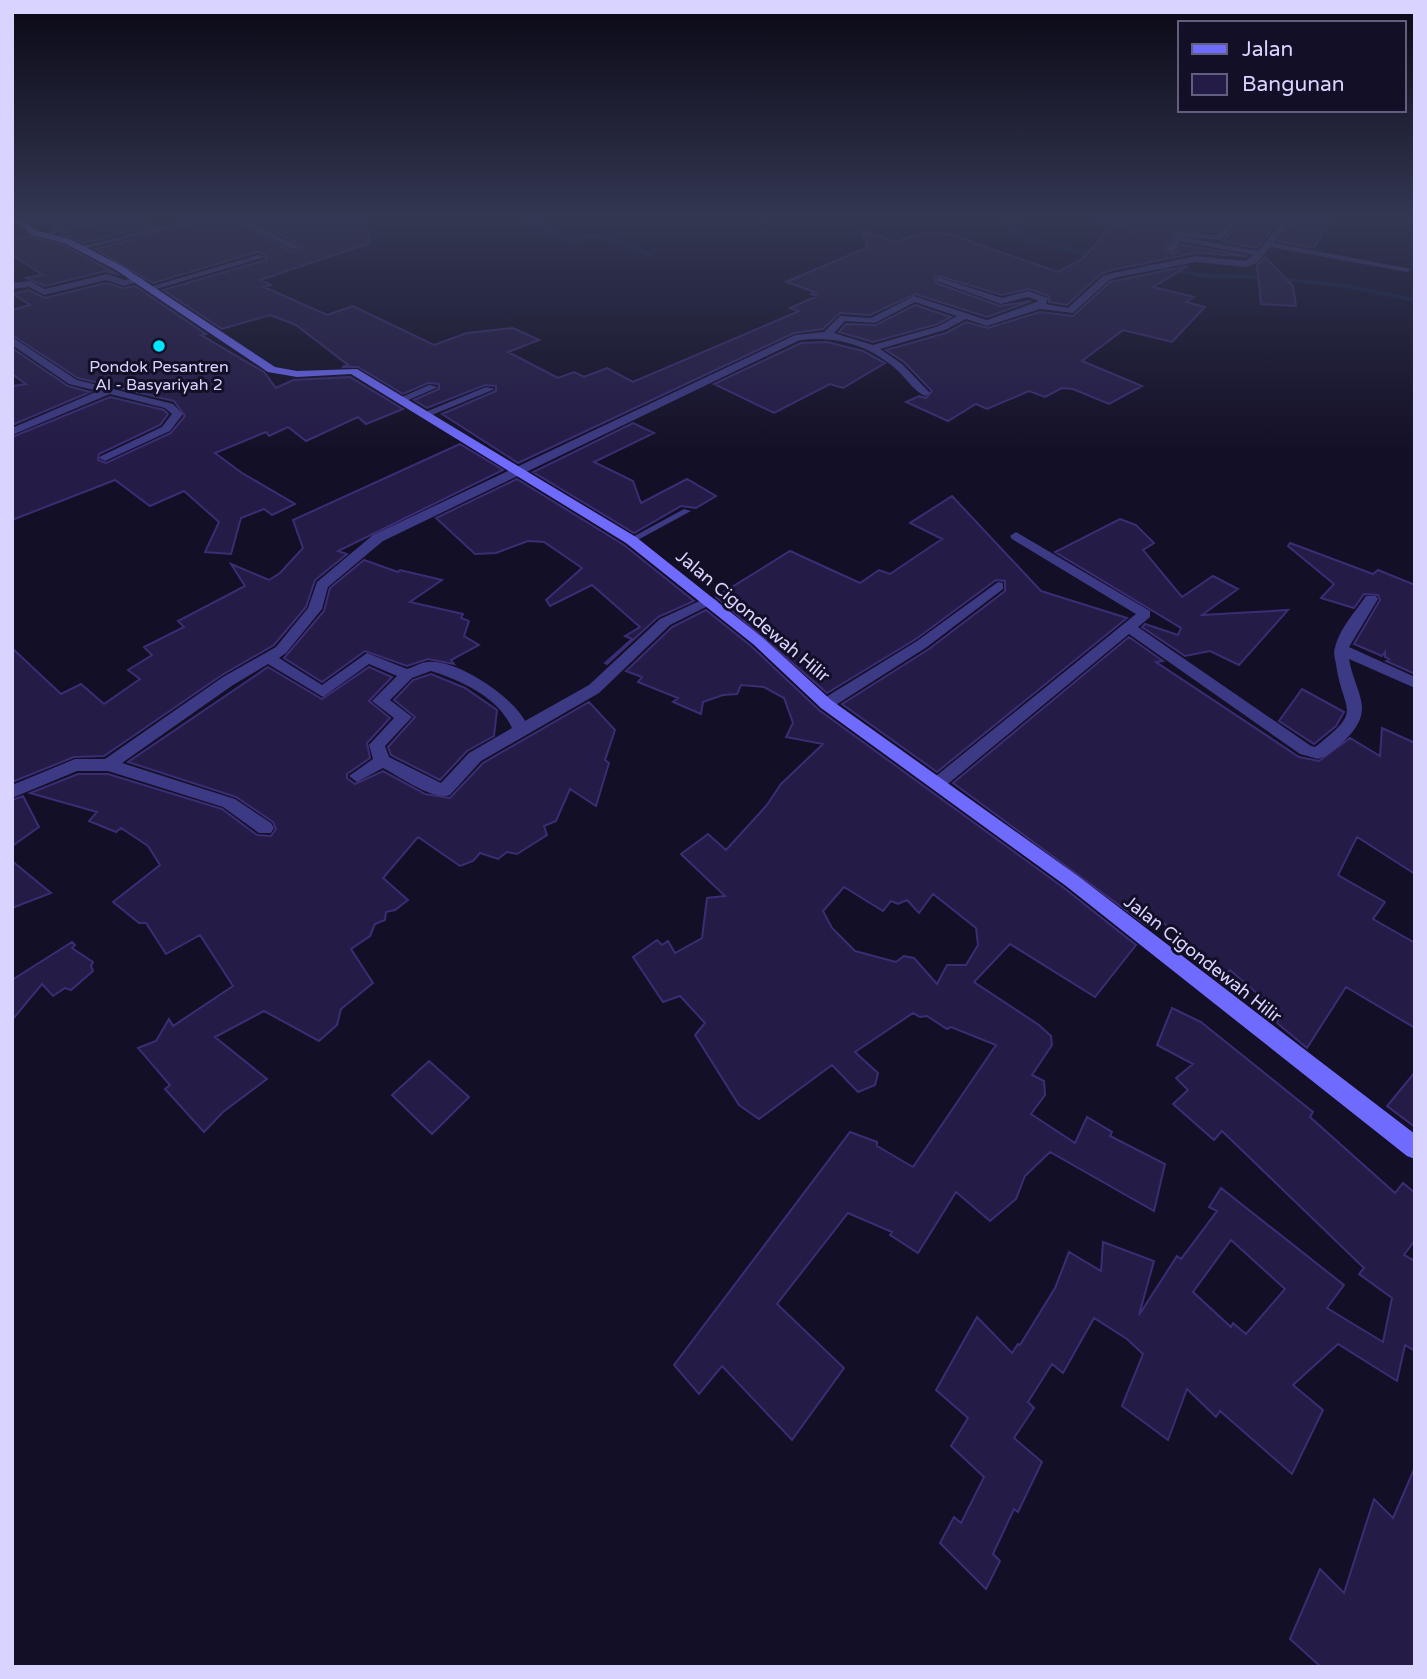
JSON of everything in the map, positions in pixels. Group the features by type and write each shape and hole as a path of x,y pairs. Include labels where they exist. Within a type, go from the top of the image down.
{"street":[{"name":"Jalan Cigondewah Hilir","path":"163,296 272,370 297,374 347,370 520,470 631,540 711,601 827,704 1072,881 1415,1148"},
{"path":"988,296 1001,301 1021,296"},
{"path":"1036,296 1045,300 1040,306"},
{"path":"827,335 843,318 872,321 914,299 982,322 994,322 1040,306 1070,312 1087,296"},
{"path":"875,347 925,333 965,316"},
{"path":"925,333 941,341"},
{"path":"108,765 228,681 281,650 315,609 321,585 378,538 798,337 827,335 875,347 901,365 925,393"},
{"path":"12,340 74,382 169,406 178,414 166,429 105,458"},
{"path":"400,400 433,387"},
{"path":"424,415 490,389"},
{"path":"12,432 106,391"},
{"path":"937,784 1127,626 1144,615 1144,612 1016,536"},
{"path":"827,704 922,644 998,586"},
{"path":"1127,626 1306,750 1315,753 1335,741 1357,715 1357,701 1343,667 1341,649 1371,599"},
{"path":"522,732 512,711 467,677 430,666 408,675 380,701 404,717 377,745 382,761 419,777 434,790 444,791 475,757 522,732 594,689 622,666 665,622 711,601"},
{"path":"1341,649 1415,683"},
{"path":"270,658 323,692 367,658 408,675"},
{"path":"356,776 382,761"},
{"path":"12,792 75,765 108,765 229,803 265,828"}],"lane":[{"path":"631,540 687,511"}],"building":[{"path":"17,296 150,296 206,334 201,335 264,372 276,388 293,380 350,377 403,409 366,424 358,417 306,441 288,427 269,436 266,432 215,453 242,473 295,504 272,515 264,509 241,518 231,554 205,552 219,522 184,491 150,506 115,480 12,520 12,437 110,397 164,410 168,414 160,425 99,454 98,460 106,463 171,433 185,416 174,401 78,378 12,335 12,310 30,305"},
{"path":"173,296 285,296 327,315 353,306 434,345 467,333 513,328 539,340 508,352 558,378 574,372 584,377 607,368 633,382 799,311 790,308 816,296 910,296 870,315 840,313 823,329 794,333 518,463 442,414 496,391 496,386 485,385 427,408 414,400 439,389 439,384 428,383 403,394 358,367 342,367 348,365 296,325 270,315 222,329"},
{"path":"922,296 973,296 1000,306 1031,301 987,317"},
{"path":"1049,296 1076,296 1067,305 1049,302"},
{"path":"1094,296 1191,296 1194,297 1186,302 1205,307 1172,342 1123,330 1082,361 1142,386 1109,404 1073,389 1062,388 1045,397 1029,391 987,409 976,404 948,421 906,402 919,396 926,398 932,391 904,362 886,350 946,333 966,322 988,328 1040,312 1073,316"},
{"path":"1260,296 1295,296 1296,306 1261,304"},
{"path":"915,305 951,317 938,324 873,342 839,332 846,324 876,325"},
{"path":"827,342 863,351 885,363 843,388 830,384 774,413 714,384 801,343"},
{"path":"12,348 68,386 90,392 12,425 12,386 26,384 12,374"},
{"path":"633,423 654,433 594,462 633,481 641,503 687,479 716,496 696,508 681,506 634,533 533,472"},
{"path":"460,444 503,470 338,551 347,554 315,580 306,607 274,645 222,675 104,756 74,757 12,782 12,648 61,694 81,684 104,704 140,679 128,670 152,655 144,647 184,627 178,621 245,586 231,564 269,580 280,573 303,548 293,520"},
{"path":"517,479 624,545 694,601 658,617 605,663 632,639 625,636 640,627 592,585 550,606 546,600 582,568 544,542 528,541 496,553 475,554 436,518"},
{"path":"952,496 1041,591 1127,618 937,772 842,704 929,649 1005,591 1005,581 996,580 916,639 827,693 716,597 790,551 860,583 879,570 890,574 942,539 910,523"},
{"path":"1120,519 1136,525 1154,543 1143,550 1182,597 1213,576 1238,589 1202,615 1288,610 1239,665 1210,651 1185,656 1142,627 1145,624 1178,635 1181,628 1055,552"},
{"path":"1290,543 1373,574 1378,570 1415,585 1415,674 1386,661 1389,659 1385,657 1385,652 1382,656 1354,644 1380,600 1378,595 1364,594 1354,608 1321,598 1334,584 1288,546"},
{"path":"364,560 398,572 400,570 442,580 410,602 463,614 461,618 469,621 464,636 479,645 451,660 454,664 428,659 407,666 365,651 322,682 284,658 324,611 330,588"},
{"path":"706,610 751,646 819,710 1064,888 1136,945 1095,997 1010,944 974,982 1039,1025 1051,1036 1052,1045 1032,1075 1044,1081 1045,1095 1031,1114 1075,1143 1087,1117 1112,1132 1110,1136 1165,1164 1154,1211 1050,1152 1025,1176 1016,1199 990,1221 956,1192 918,1253 890,1235 892,1232 848,1213 777,1304 844,1368 792,1440 722,1366 699,1394 674,1365 850,1132 877,1142 877,1146 913,1167 996,1045 951,1027 947,1029 927,1016 920,1017 913,1013 855,1052 878,1073 875,1085 858,1092 832,1065 759,1119 739,1105 695,1035 705,1023 680,996 663,1002 633,957 657,940 662,945 668,941 675,953 702,938 707,898 725,896 681,854 708,834 726,850 767,805 781,784 823,744 786,737 793,723 784,698 764,687 741,685 737,694 723,695 703,702 701,714 673,702 678,698 638,682 642,677 626,671 672,627","holes":["844,887 883,911 891,901 898,904 907,900 919,913 933,894 976,928 978,945 966,965 947,965 937,984 914,958 904,956 896,962 855,951 832,928 823,911"]},
{"path":"1129,637 1163,661 1156,662 1299,757 1319,761 1350,738 1380,756 1382,728 1415,743 1415,874 1357,837 1338,875 1385,902 1373,919 1415,943 1415,1028 1346,987 1307,1048 1277,1023 1281,1014 1230,970 1223,977 1193,953 1196,951 1152,913 1146,925 953,783"},
{"path":"268,667 322,699 369,667 392,677 369,701 390,718 367,743 370,758 347,774 347,778 355,784 383,771 425,794 450,798 483,763 589,702 615,730 605,760 609,763 596,806 570,789 556,821 544,826 547,835 517,854 507,852 498,859 480,853 473,861 460,866 418,837 383,878 408,900 395,910 386,912 385,920 375,924 370,936 351,949 373,983 341,1009 337,1025 319,1041 264,1011 215,1037 267,1079 223,1112 204,1132 165,1089 170,1085 138,1048 156,1041 169,1019 173,1026 233,986 200,935 166,954 146,923 139,923 113,902 160,865 148,846 121,828 116,832 89,821 97,812 30,793 78,774 108,774 222,809 257,835 271,836 276,829 273,822 236,797 128,762"},
{"path":"431,674 465,688 497,710 494,736 467,751 440,780 391,755 388,747 415,717 394,700 413,680"},
{"path":"1302,689 1344,712 1336,726 1314,744 1279,721"},
{"path":"23,796 39,827 12,846 12,800"},
{"path":"12,861 51,893 12,908"},
{"path":"72,942 75,945 72,948 93,962 93,971 71,990 65,988 53,996 42,984 12,1020 12,980"},
{"path":"1172,1008 1201,1022 1313,1112 1310,1117 1395,1193 1403,1183 1415,1193 1415,1240 1404,1255 1415,1261 1415,1351 1405,1345 1397,1381 1338,1344 1293,1385 1323,1410 1292,1474 1220,1411 1216,1417 1187,1389 1168,1440 1122,1406 1143,1354 1127,1339 1094,1318 1063,1373 1052,1364 1028,1402 1034,1408 1014,1438 1042,1462 1018,1512 1014,1509 993,1554 1000,1561 986,1589 940,1543 954,1517 961,1523 984,1477 951,1446 968,1418 936,1390 977,1317 1012,1353 1018,1344 1020,1345 1055,1288 1069,1252 1101,1271 1103,1242 1154,1261 1139,1315 1177,1256 1181,1259 1217,1211 1209,1207 1221,1188 1344,1285 1327,1308 1383,1342 1392,1298 1359,1274 1364,1268 1222,1131 1214,1140 1173,1104 1188,1090 1176,1078 1193,1064 1157,1045","holes":["1231,1240 1285,1289 1246,1334 1233,1323 1231,1327 1193,1292"]},
{"path":"429,1061 469,1097 432,1134 392,1095"},
{"path":"1415,1072 1415,1127 1387,1106"},
{"path":"1415,1467 1415,1667 1321,1667 1290,1639 1320,1569 1344,1593 1374,1499 1393,1518"}],"waterway":[{"path":"1397,296 1415,300"}],"place":[{"name":"Pondok Pesantren Al - Basyariyah 2","path":"159,346"}]}
